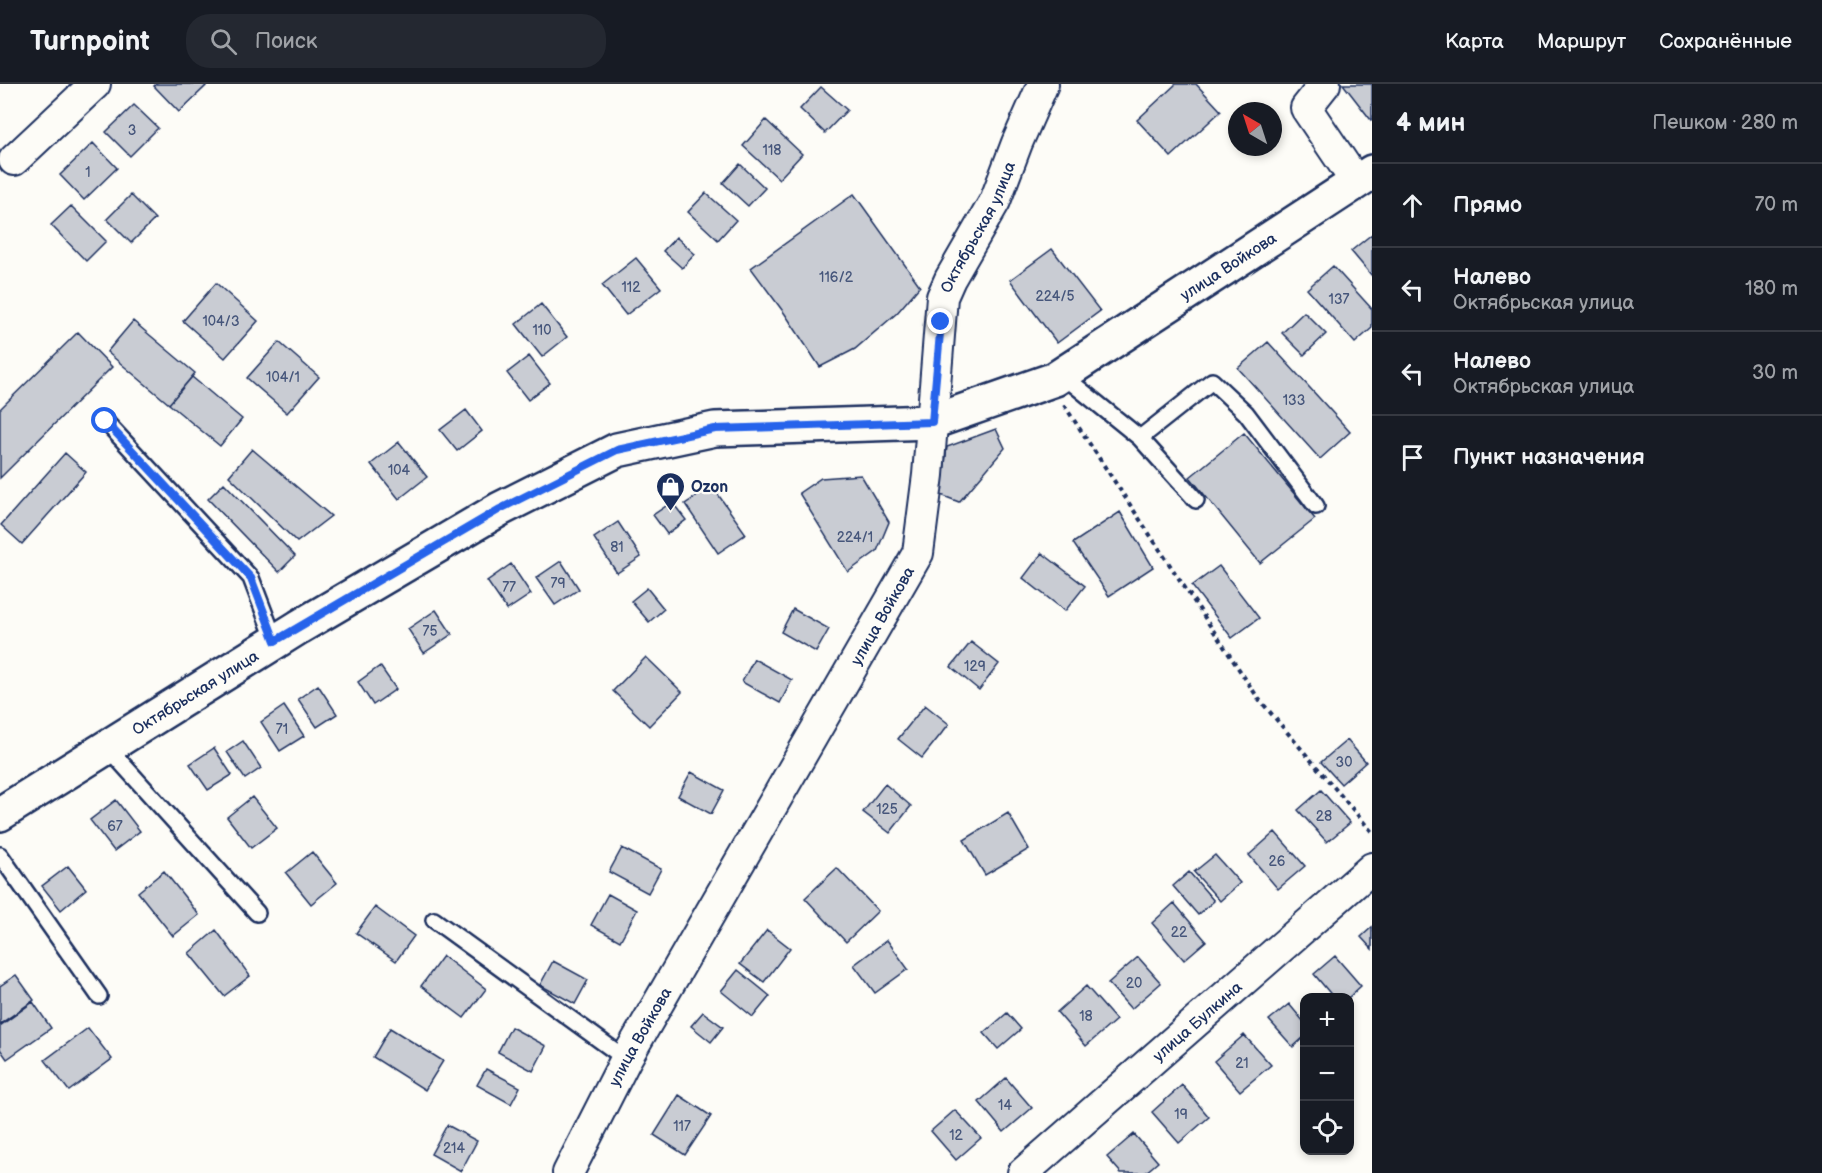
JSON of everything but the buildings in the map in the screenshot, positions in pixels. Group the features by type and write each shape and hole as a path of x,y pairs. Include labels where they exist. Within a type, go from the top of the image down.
{"main road":[{"name":"улица Войкова","path":"932,422 1055,379 1063,389 1364,177"},
{"name":"Октябрьская улица","path":"0,814 275,641 500,509 617,450 715,429 932,422"}],"street":[{"path":"14,160 95,84"},
{"name":"Октябрьская улица","path":"932,422 942,297 995,201 1043,84"},
{"path":"1324,84 1306,108 1364,177"},
{"name":"улица Войкова","path":"568,1173 626,1059 918,553 932,422"},
{"name":"улица Булкина","path":"1023,1173 1372,868"}],"lane":[{"path":"1140,438 1212,381 1245,412 1316,506"},
{"path":"1063,389 1140,438 1196,500"},
{"path":"105,421 251,578 275,641"},
{"path":"107,747 257,913"},
{"path":"0,855 99,996"},
{"path":"434,920 626,1059"}],"path":[{"path":"1063,389 1258,698 1372,832"}],"place":[{"name":"Ozon","path":"670,512"}],"route":[{"path":"105,421 251,578 275,641 500,509 617,450 715,429 932,422 941,322"}]}
